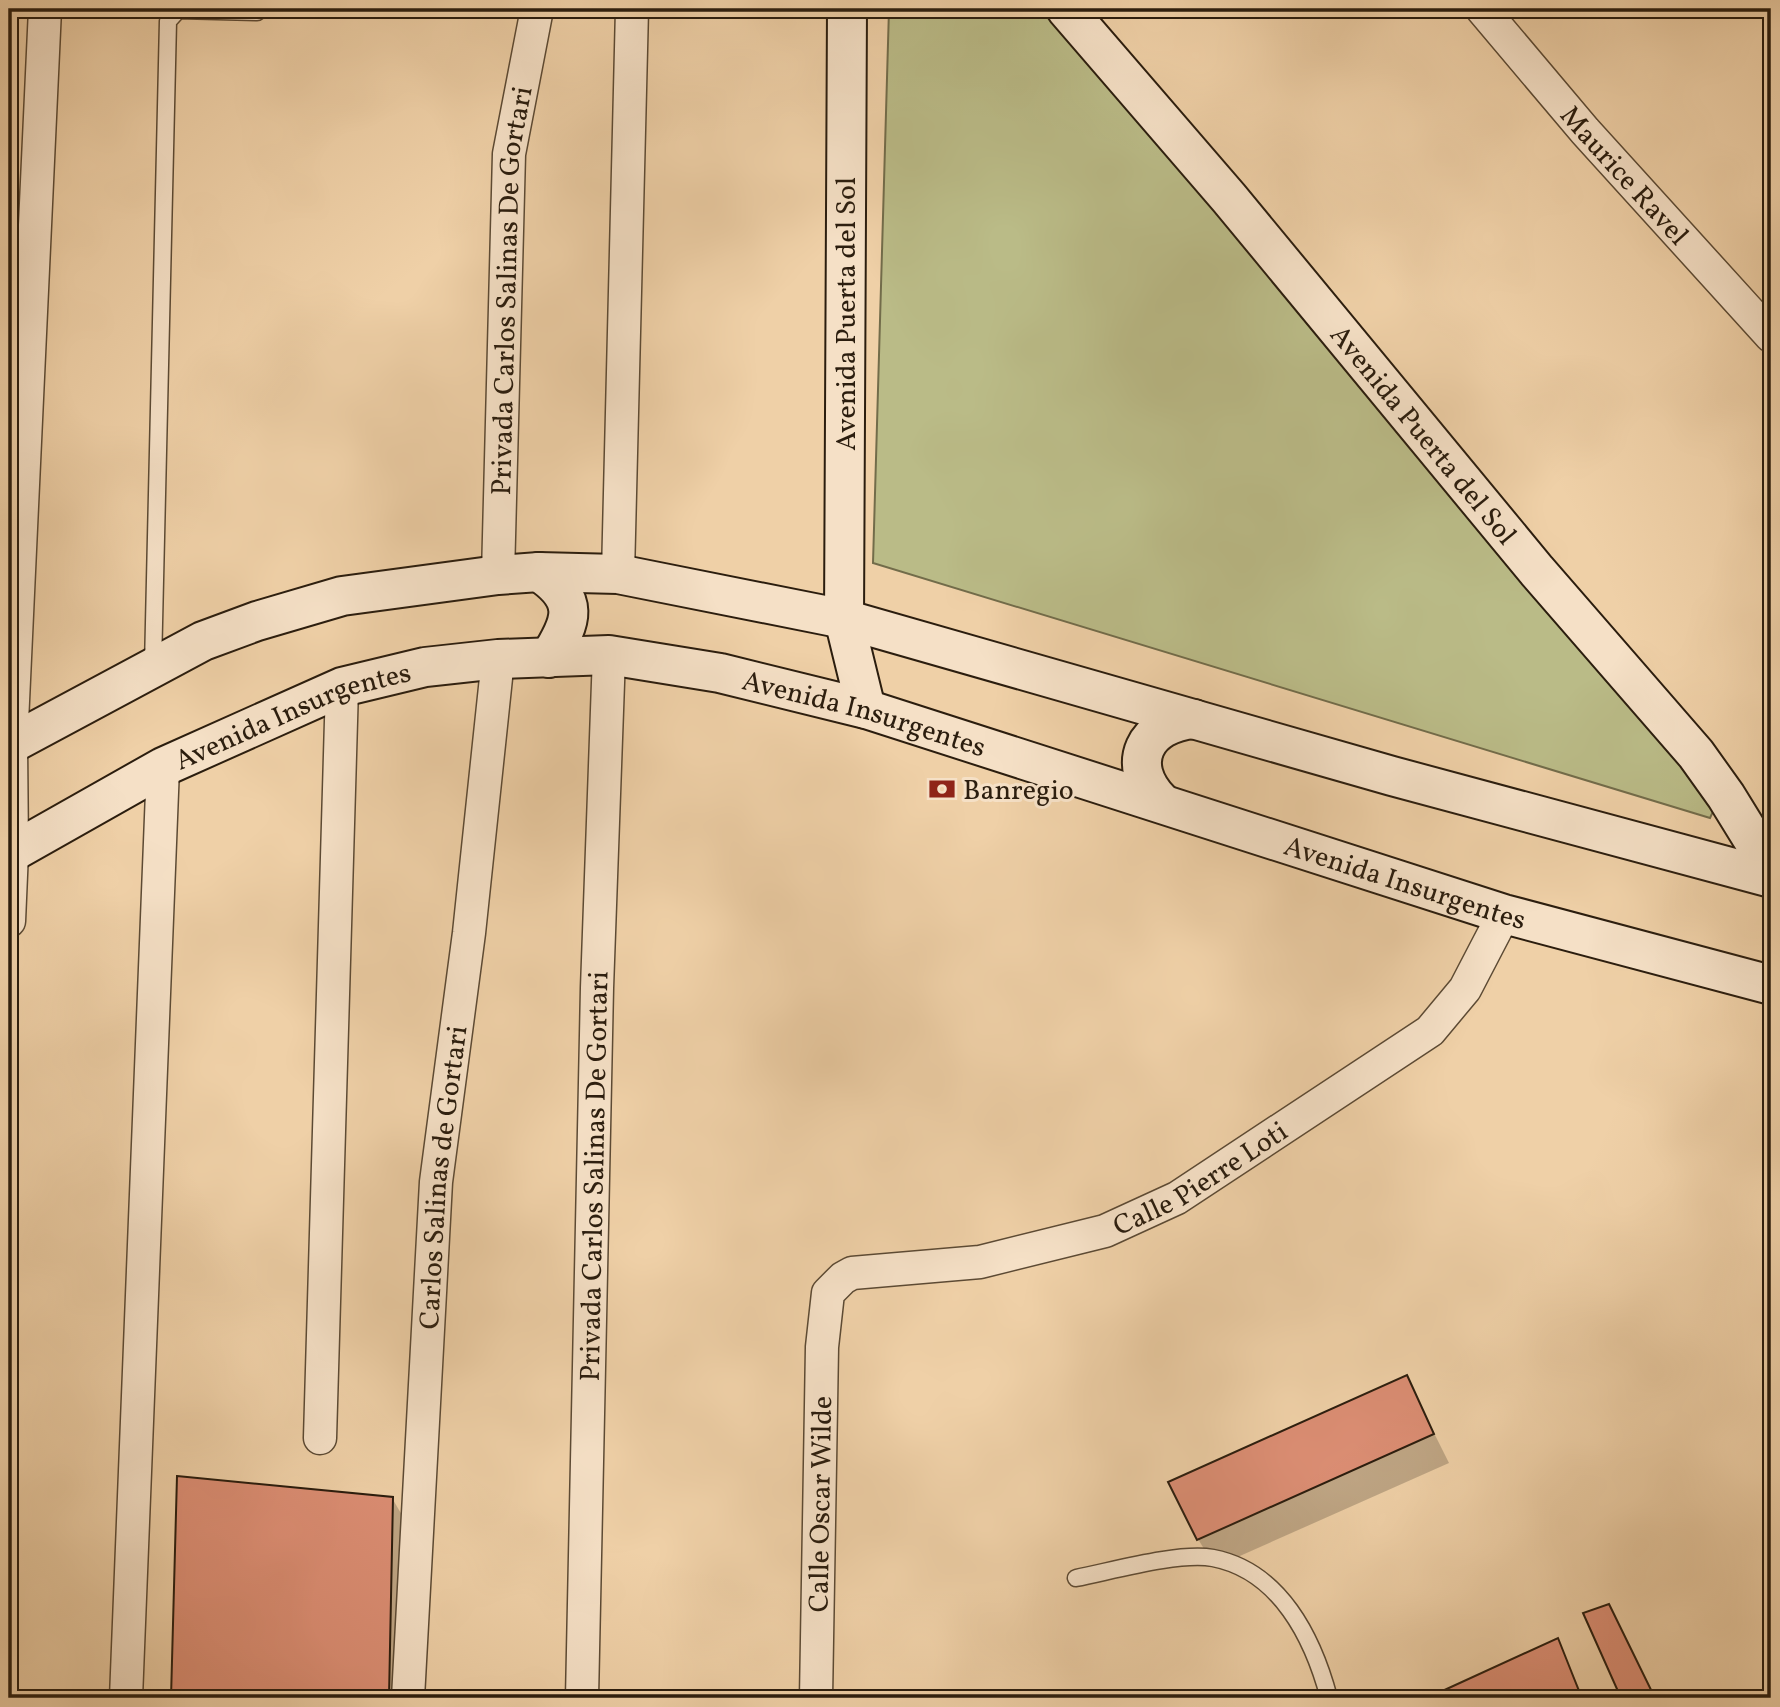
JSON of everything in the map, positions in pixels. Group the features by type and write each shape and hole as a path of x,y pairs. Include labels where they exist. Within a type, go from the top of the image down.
{"main road":[{"name":"Avenida Puerta del Sol","path":"847,9 844,619 866,709"},
{"name":"Avenida Puerta del Sol","path":"1066,9 1229,198 1537,571 1696,754 1726,796 1771,869"},
{"path":"10,745 204,641 257,621 342,596 498,575 540,572 618,574 844,619 1194,719 1771,878"},
{"path":"540,572 560,589 569,608 568,627 549,658"},
{"name":"Avenida Insurgentes","path":"11,853 163,767 342,687 425,667 498,659 609,655 720,673 866,709 1014,759 1160,802 1504,914 1771,985"},
{"path":"1160,802 1143,777 1145,747 1153,734 1164,724 1194,719"}],"street":[{"path":"9,921 10,745 45,9"},
{"name":"Privada Carlos Salinas De Gortari","path":"498,575 509,154 537,9"},
{"path":"618,574 632,9"},
{"name":"Maurice Ravel","path":"1482,9 1585,131 1771,336"},
{"name":"Privada Carlos Salinas De Gortari","path":"582,1698 597,988 609,655"},
{"name":"Carlos Salinas de Gortari","path":"408,1698 436,1182 469,933 498,659"},
{"path":"320,1438 342,687"},
{"path":"127,1698 163,767"},
{"name":"Calle Pierre Loti","path":"824,1309 828,1293 852,1273 980,1262 1105,1231 1177,1198 1430,1031 1465,989 1504,914"},
{"name":"Calle Oscar Wilde","path":"816,1698 824,1309"}],"lane":[{"path":"153,666 168,21 178,10 257,12 257,9"},
{"path":"1076,1578 1157,1562 1211,1558 1262,1577 1306,1636 1329,1698"}],"green space":[{"path":"889,9 1042,9 1652,723 1717,803 1710,818 873,563"}],"building":[{"path":"1407,1375 1434,1434 1197,1540 1168,1482"},
{"path":"177,1476 393,1497 389,1698 171,1698"},
{"path":"1609,1604 1655,1698 1621,1698 1583,1613"},
{"path":"1558,1638 1581,1696 1427,1698"}],"place":[{"name":"Banregio","path":"942,789"}]}
